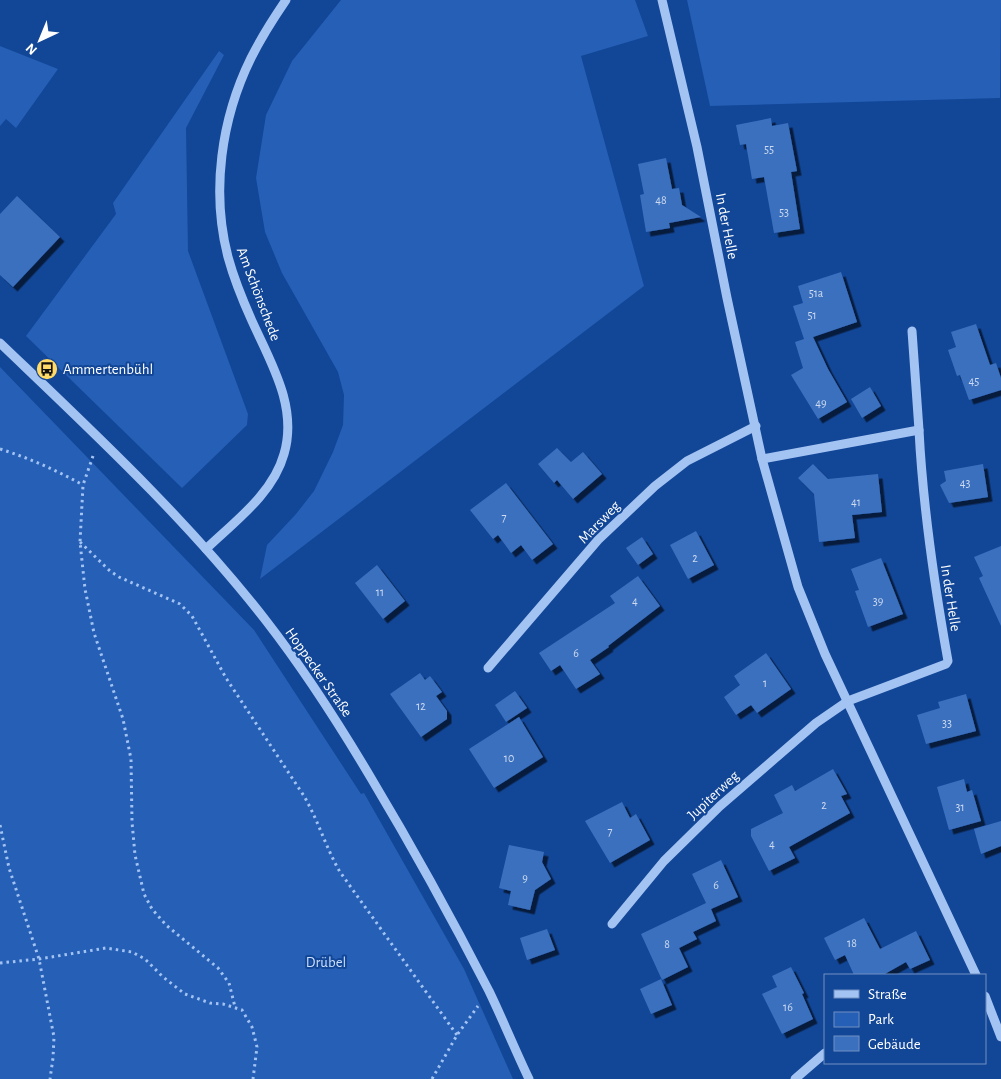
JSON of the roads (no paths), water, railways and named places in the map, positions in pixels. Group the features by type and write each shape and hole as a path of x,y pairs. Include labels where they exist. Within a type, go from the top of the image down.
{"street":[{"name":"Am Schönschede","path":"206,550 267,488 284,455 288,435 287,412 280,382 247,308 228,259 222,225 220,187 221,165 229,117 242,78 260,40 286,0"},
{"name":"In der Helle","path":"662,0 697,147 762,459 798,587 810,621 976,974"},
{"name":"In der Helle","path":"848,701 943,666 948,660 930,552 923,494 912,331"},
{"name":"Hoppecker Straße","path":"0,343 101,439 206,550 266,620 305,674 343,732 422,865 489,993 529,1079"},
{"name":"Marsweg","path":"488,668 598,540 655,486 687,461 756,426"},
{"path":"762,459 919,430"},
{"name":"Jupiterweg","path":"612,924 664,861 720,806 816,723 848,701"},
{"path":"986,999 1001,1037"},
{"path":"795,1079 824,1054"}],"place":[{"name":"Ammertenbühl","path":"47,369"}],"park label":[{"name":"Drübel","path":"326,962"}]}
